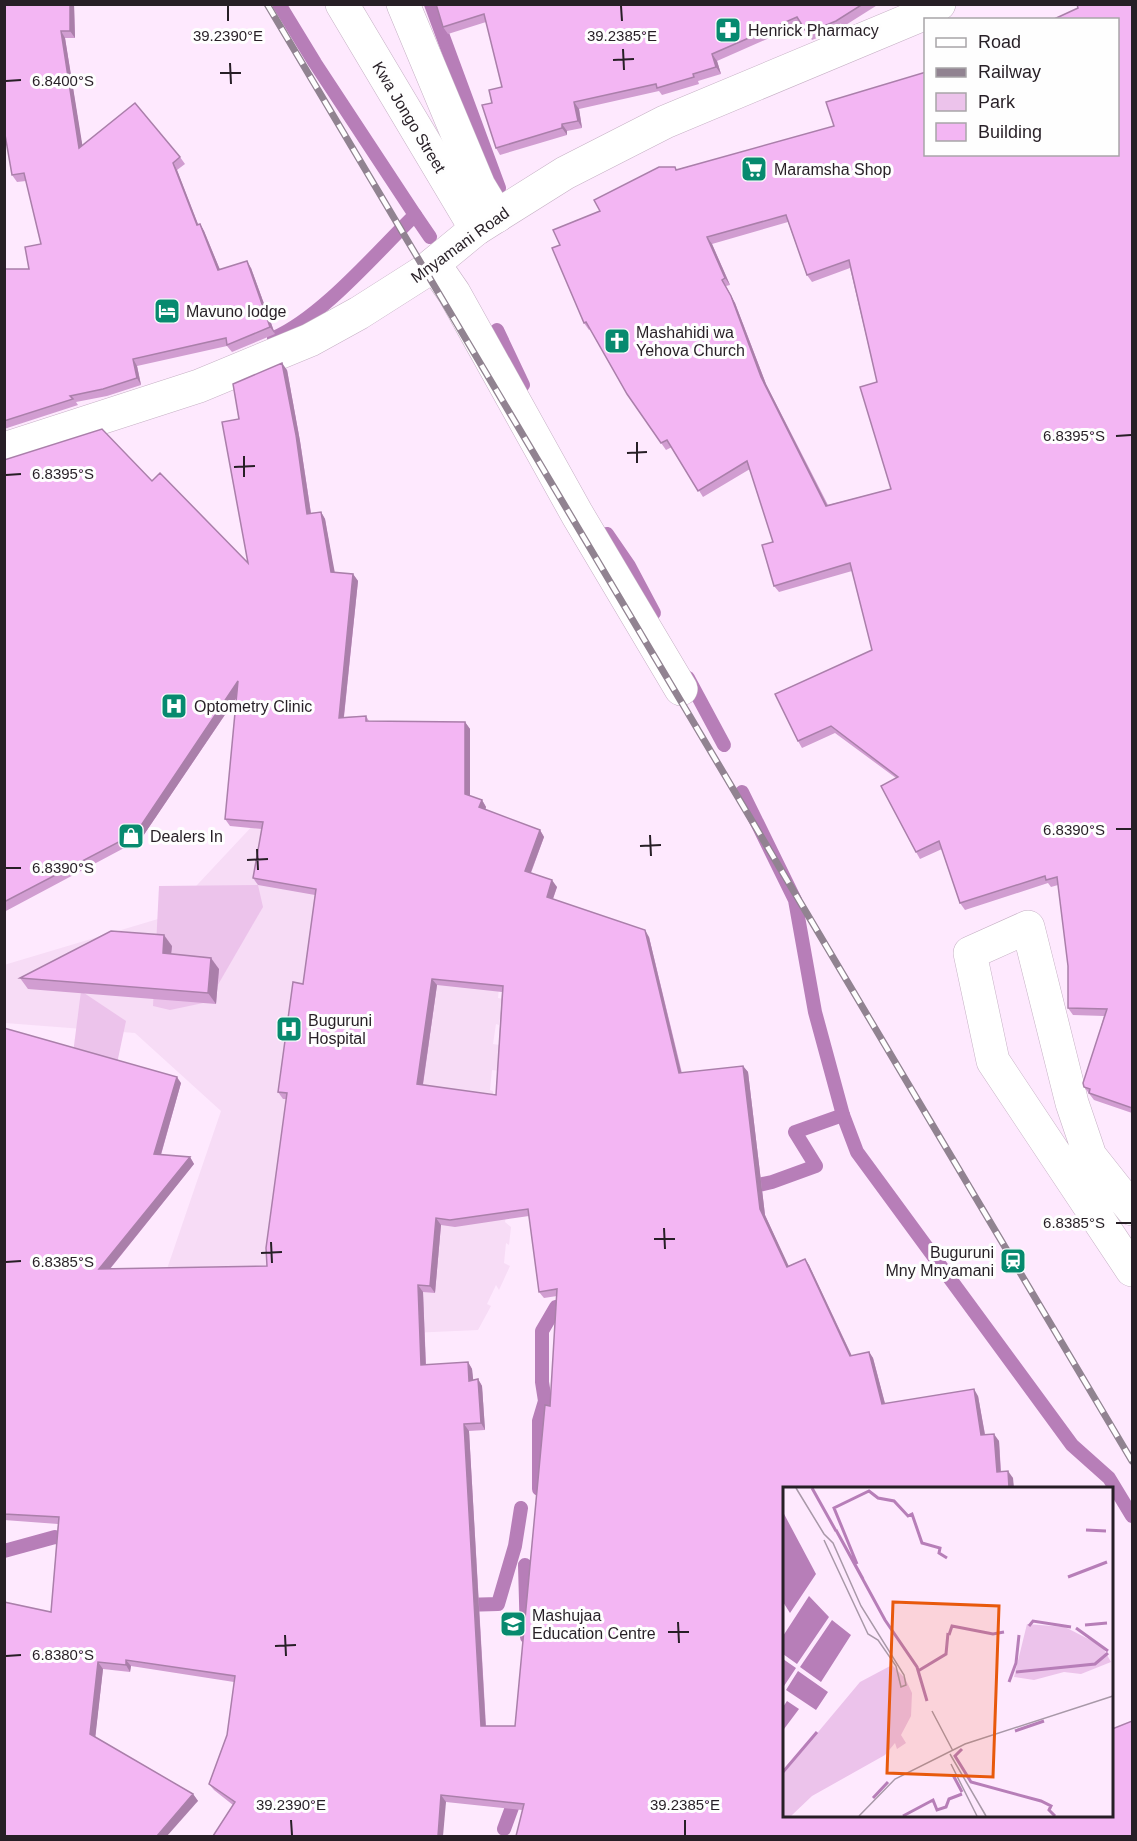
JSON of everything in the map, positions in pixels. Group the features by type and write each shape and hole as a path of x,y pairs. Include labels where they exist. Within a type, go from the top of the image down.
{"street":[{"name":"Kwa Jongo Street","path":"342,4 486,223"},
{"name":"Kwa Jongo Street","path":"403,4 479,186 486,223"},
{"name":"Mnyamani Road","path":"4,448 199,386 310,340 359,313 434,264 486,223 565,173 665,122 921,15 939,4"},
{"path":"434,264 454,293 577,514 681,689"},
{"path":"1132,1209 1090,1156 1072,1103 1028,927 970,953 993,1060 1132,1269"}],"shaded area":[{"name":"Buguruni Hospital","path":"257,821 500,978 498,998 503,999 493,1044 499,1045 500,1071 492,1070 490,1090 493,1091 492,1118 508,1204 505,1222 511,1227 509,1245 506,1243 504,1263 510,1266 499,1290 496,1285 487,1304 491,1306 478,1330 141,1345 221,1111 135,1033 5,1023 4,965 168,916"}],"green space":[{"path":"258,885 263,907 208,1002 170,1010 153,1006 159,886"},
{"path":"81,991 126,1021 112,1087 71,1069"}],"building":[{"path":"4,4 70,4 70,31 61,31 79,148 135,103 180,157 173,163 197,225 200,224 218,270 247,261 270,327 227,345 226,338 133,359 137,378 103,389 70,396 73,399 4,421 4,269 29,269 25,247 41,244 24,173 12,175 4,129"},
{"path":"436,4 863,4 836,21 807,33 797,17 712,54 716,67 693,74 694,77 657,88 656,84 574,102 578,121 562,124 562,128 496,148 482,105 492,103 489,90 502,87 484,14 443,27"},
{"path":"1077,4 1132,4 1132,1108 1089,1093 1090,1089 1084,1087 1083,1083 1107,1009 1068,1008 1068,966 1057,877 1046,880 1045,876 960,903 939,841 916,852 881,786 898,777 831,726 798,741 775,694 872,650 850,563 774,586 762,545 773,542 747,461 698,491 667,440 661,443 627,394 586,322 584,323 552,248 560,245 553,230 600,211 594,200 659,167 675,167 676,170 834,126 826,102 924,73 924,156 1119,156 1119,18 1056,18 1078,8","holes":["786,215 807,275 849,260 877,382 860,387 891,489 826,506 761,377 731,296 722,280 725,278 707,237"]},
{"path":"282,363 296,435 307,514 321,512 331,572 353,574 339,718 366,716 366,721 465,722 465,794 482,800 479,807 540,830 525,871 552,880 547,897 645,930 679,1073 743,1066 760,1209 787,1267 805,1259 850,1356 869,1352 882,1404 974,1389 981,1435 994,1434 997,1472 1008,1471 1009,1487 783,1487 783,1817 1113,1817 1113,1729 1132,1721 1132,1836 516,1836 524,1804 441,1795 438,1836 213,1836 235,1802 209,1784 227,1735 235,1676 126,1660 126,1665 98,1662 90,1734 193,1794 157,1836 4,1836 4,1602 51,1612 59,1517 4,1514 4,1028 177,1077 154,1154 190,1157 99,1269 267,1266 266,1248 287,1093 278,1092 293,982 303,984 316,889 253,878 263,822 225,819 238,681 136,833 4,902 4,460 102,429 152,481 160,473 248,563 222,422 239,419 233,384","holes":["432,979 503,986 496,1095 417,1084","528,1209 539,1292 557,1289 550,1406 545,1405 515,1726 481,1726 464,1424 481,1423 478,1379 469,1381 468,1362 421,1365 418,1285 430,1286 436,1218 450,1220"]},
{"path":"111,931 164,935 163,953 211,958 208,993 20,978"}],"waterway":[{"path":"274,338 311,315 329,300 415,215 279,4"},
{"path":"431,4 499,188"},
{"path":"415,215 430,237"},
{"path":"497,330 523,385"},
{"path":"607,534 629,566 654,613"},
{"path":"688,678 724,745"},
{"path":"742,792 795,900 815,1012 843,1115 857,1152 1072,1445 1109,1478 1132,1516"},
{"path":"745,1188 772,1182 816,1166 795,1132 843,1115"},
{"path":"539,1489 539,1421 545,1401 542,1382 542,1331 556,1307 575,1304"},
{"path":"463,1605 498,1604 515,1546 521,1508"},
{"path":"4,1551 55,1537 75,1541"},
{"path":"525,1565 527,1637"},
{"path":"504,1829 518,1791"}],"railway":[{"path":"267,4 1132,1461"}],"place":[{"name":"Henrick Pharmacy","path":"728,30"},
{"name":"Maramsha Shop","path":"754,169"},
{"name":"Mavuno lodge","path":"167,311"},
{"name":"Mashahidi wa Yehova Church","path":"617,341"},
{"name":"Optometry Clinic","path":"174,706"},
{"name":"Dealers In","path":"131,836"},
{"name":"Buguruni Hospital","path":"289,1029"},
{"name":"Buguruni Mny Mnyamani","path":"1013,1261"},
{"name":"Mashujaa Education Centre","path":"513,1624"}]}
